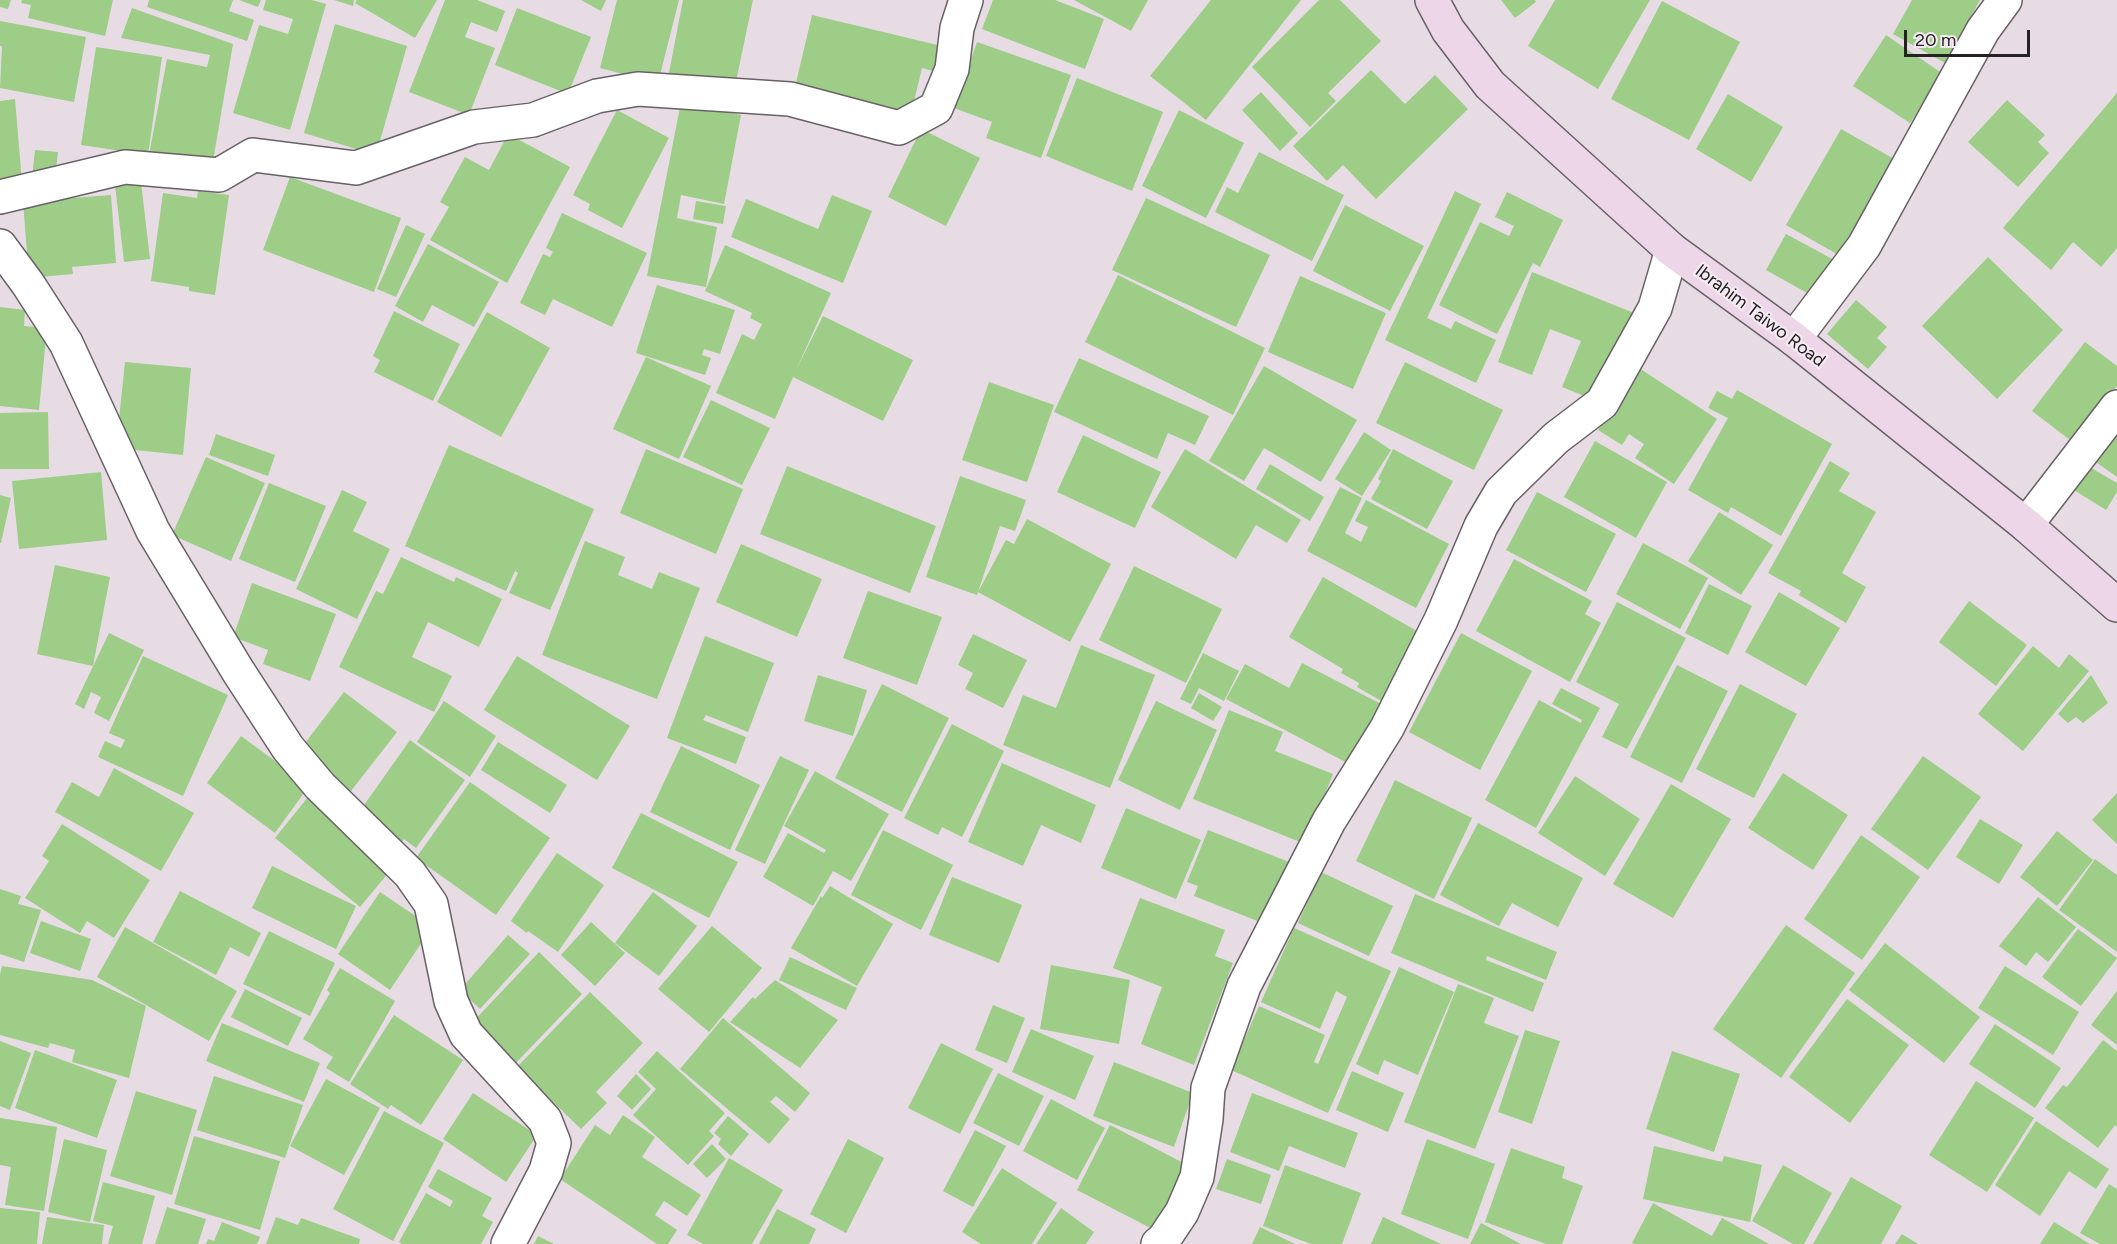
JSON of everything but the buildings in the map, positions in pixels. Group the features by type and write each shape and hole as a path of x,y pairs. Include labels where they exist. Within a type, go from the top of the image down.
{"main road":[{"name":"Ibrahim Taiwo Road","path":"1432,0 1448,30 1490,85 1672,250 1794,339 2026,525 2117,605"}],"street":[{"path":"0,197 125,167 219,175 253,155 356,168 474,127 533,120 597,96 638,88 789,99 899,128 936,108 952,69 957,28 966,0"},
{"path":"1794,339 1864,246 1983,30 2005,0"},
{"path":"0,246 66,343 153,531 238,671 288,747 320,786 410,873 421,889 431,904 451,1001 466,1034 545,1120 554,1143 546,1171 508,1244"},
{"path":"1158,1244 1182,1212 1197,1177 1206,1119 1208,1088 1244,986 1329,821 1387,728 1441,620 1481,526 1501,492 1556,438 1602,403 1655,308 1672,250"},
{"path":"2026,525 2117,407"}]}
